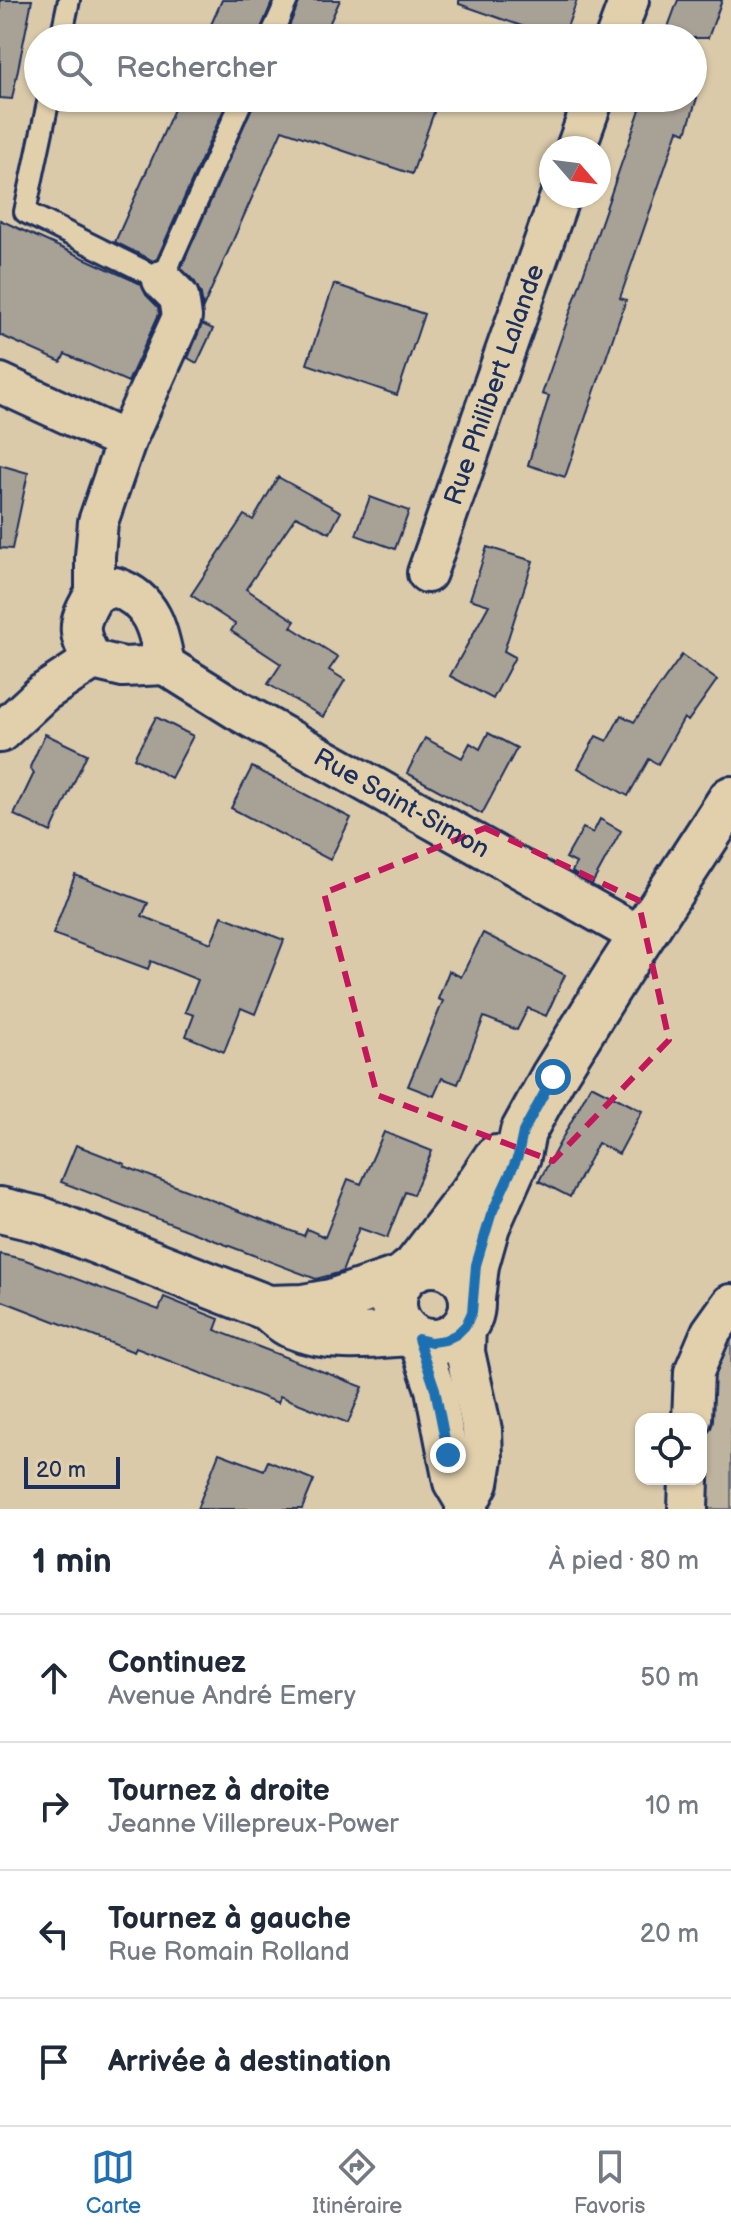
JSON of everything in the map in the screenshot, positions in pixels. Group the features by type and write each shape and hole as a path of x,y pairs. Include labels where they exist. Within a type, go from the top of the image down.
{"street":[{"path":"620,24 629,0"},
{"path":"580,136 589,112"},
{"name":"Rue Philibert Lalande","path":"427,573 556,208"},
{"path":"93,660 80,636 80,619 95,593 98,522 126,441 182,317 179,297 162,280"},
{"path":"0,383 126,441"},
{"path":"0,733 43,693 93,660 123,667 165,665 159,631 146,607 129,592 115,587 95,593"},
{"name":"Rue Saint-Simon","path":"165,665 237,710 642,937"},
{"path":"466,1507 479,1483 483,1459 482,1430 465,1352 476,1265 487,1226 518,1156 523,1132 553,1077 731,799"},
{"path":"466,1507 453,1482 435,1389 413,1336 395,1311 394,1299 409,1273 474,1191 503,1146 523,1132"},
{"path":"0,1210 42,1220 268,1308 291,1326 320,1334 413,1336 431,1342 445,1340 457,1334 469,1312 469,1286 450,1267 438,1264 331,1302 268,1308"},
{"path":"692,1413 694,1372 711,1332 731,1304"},
{"path":"688,1509 689,1485"}],"lane":[{"path":"64,24 69,0"},
{"path":"276,24 287,0"},
{"path":"46,112 25,212 162,280 237,112"}],"highlighted area":[{"path":"485,828 638,900 669,1040 553,1161 377,1095 324,893"}],"shaded area":[{"path":"731,1286 731,1509 673,1509 695,1485 707,1485 707,1413 702,1413"}],"building":[{"path":"0,0 32,0 27,24 24,24 24,40 12,99 0,98"},
{"path":"222,0 273,0 263,24 211,24"},
{"path":"300,0 340,0 329,24 290,24"},
{"path":"459,0 577,0 568,24 516,24 459,4"},
{"path":"678,0 722,0 708,38 707,24 669,24"},
{"path":"173,112 223,112 157,259 153,261 115,242"},
{"path":"250,112 434,112 412,174 282,130 203,308 195,282 181,268"},
{"path":"639,112 693,112 686,133 678,130 620,298 626,300 565,477 528,465 549,396 542,394 606,208 611,208 611,194"},
{"path":"0,220 141,284 146,295 158,307 159,314 128,382 65,354 61,362 0,335"},
{"path":"334,284 424,314 397,395 307,364"},
{"path":"202,324 213,329 197,363 188,358"},
{"path":"0,465 28,473 12,549 0,548"},
{"path":"278,477 341,512 330,533 296,516 246,589 295,621 291,627 338,657 329,670 345,680 323,717 268,684 281,664 231,631 235,624 191,595 244,515 253,520"},
{"path":"370,497 409,511 395,549 356,535"},
{"path":"487,547 533,561 504,651 515,657 493,699 450,676 489,605 470,599"},
{"path":"682,655 717,680 688,721 684,718 658,764 649,759 628,796 578,768 596,736 607,741 621,715 634,722"},
{"path":"156,717 193,736 171,778 134,758"},
{"path":"488,733 517,748 482,814 407,773 425,738 462,758 470,743 480,749"},
{"path":"45,734 87,754 51,832 14,815 34,773 30,767"},
{"path":"252,767 351,818 330,860 231,808"},
{"path":"600,819 621,831 592,884 572,872 576,863 566,858 583,828 593,833"},
{"path":"75,875 148,903 142,916 211,943 222,916 284,940 255,1014 241,1008 224,1052 186,1036 194,1015 185,1012 198,980 151,961 148,969 53,934"},
{"path":"483,933 565,975 546,1016 528,1008 517,1030 484,1017 458,1084 442,1078 434,1096 408,1086 443,1001 438,999 449,971 461,977"},
{"path":"591,1085 642,1111 619,1154 598,1143 570,1197 539,1181"},
{"path":"384,1132 432,1151 413,1195 405,1192 387,1238 359,1228 342,1272 316,1279 61,1182 76,1145 304,1236 307,1229 325,1237 348,1179 361,1184"},
{"path":"0,1254 23,1259 159,1310 164,1297 219,1319 215,1330 363,1387 348,1423 280,1396 278,1403 0,1300"},
{"path":"219,1453 264,1470 268,1461 314,1480 302,1509 197,1509"}],"route":[{"path":"448,1455 435,1389 418,1339 431,1342 445,1340 466,1325 472,1312 476,1265 491,1215 518,1156 523,1132 553,1077"}]}
